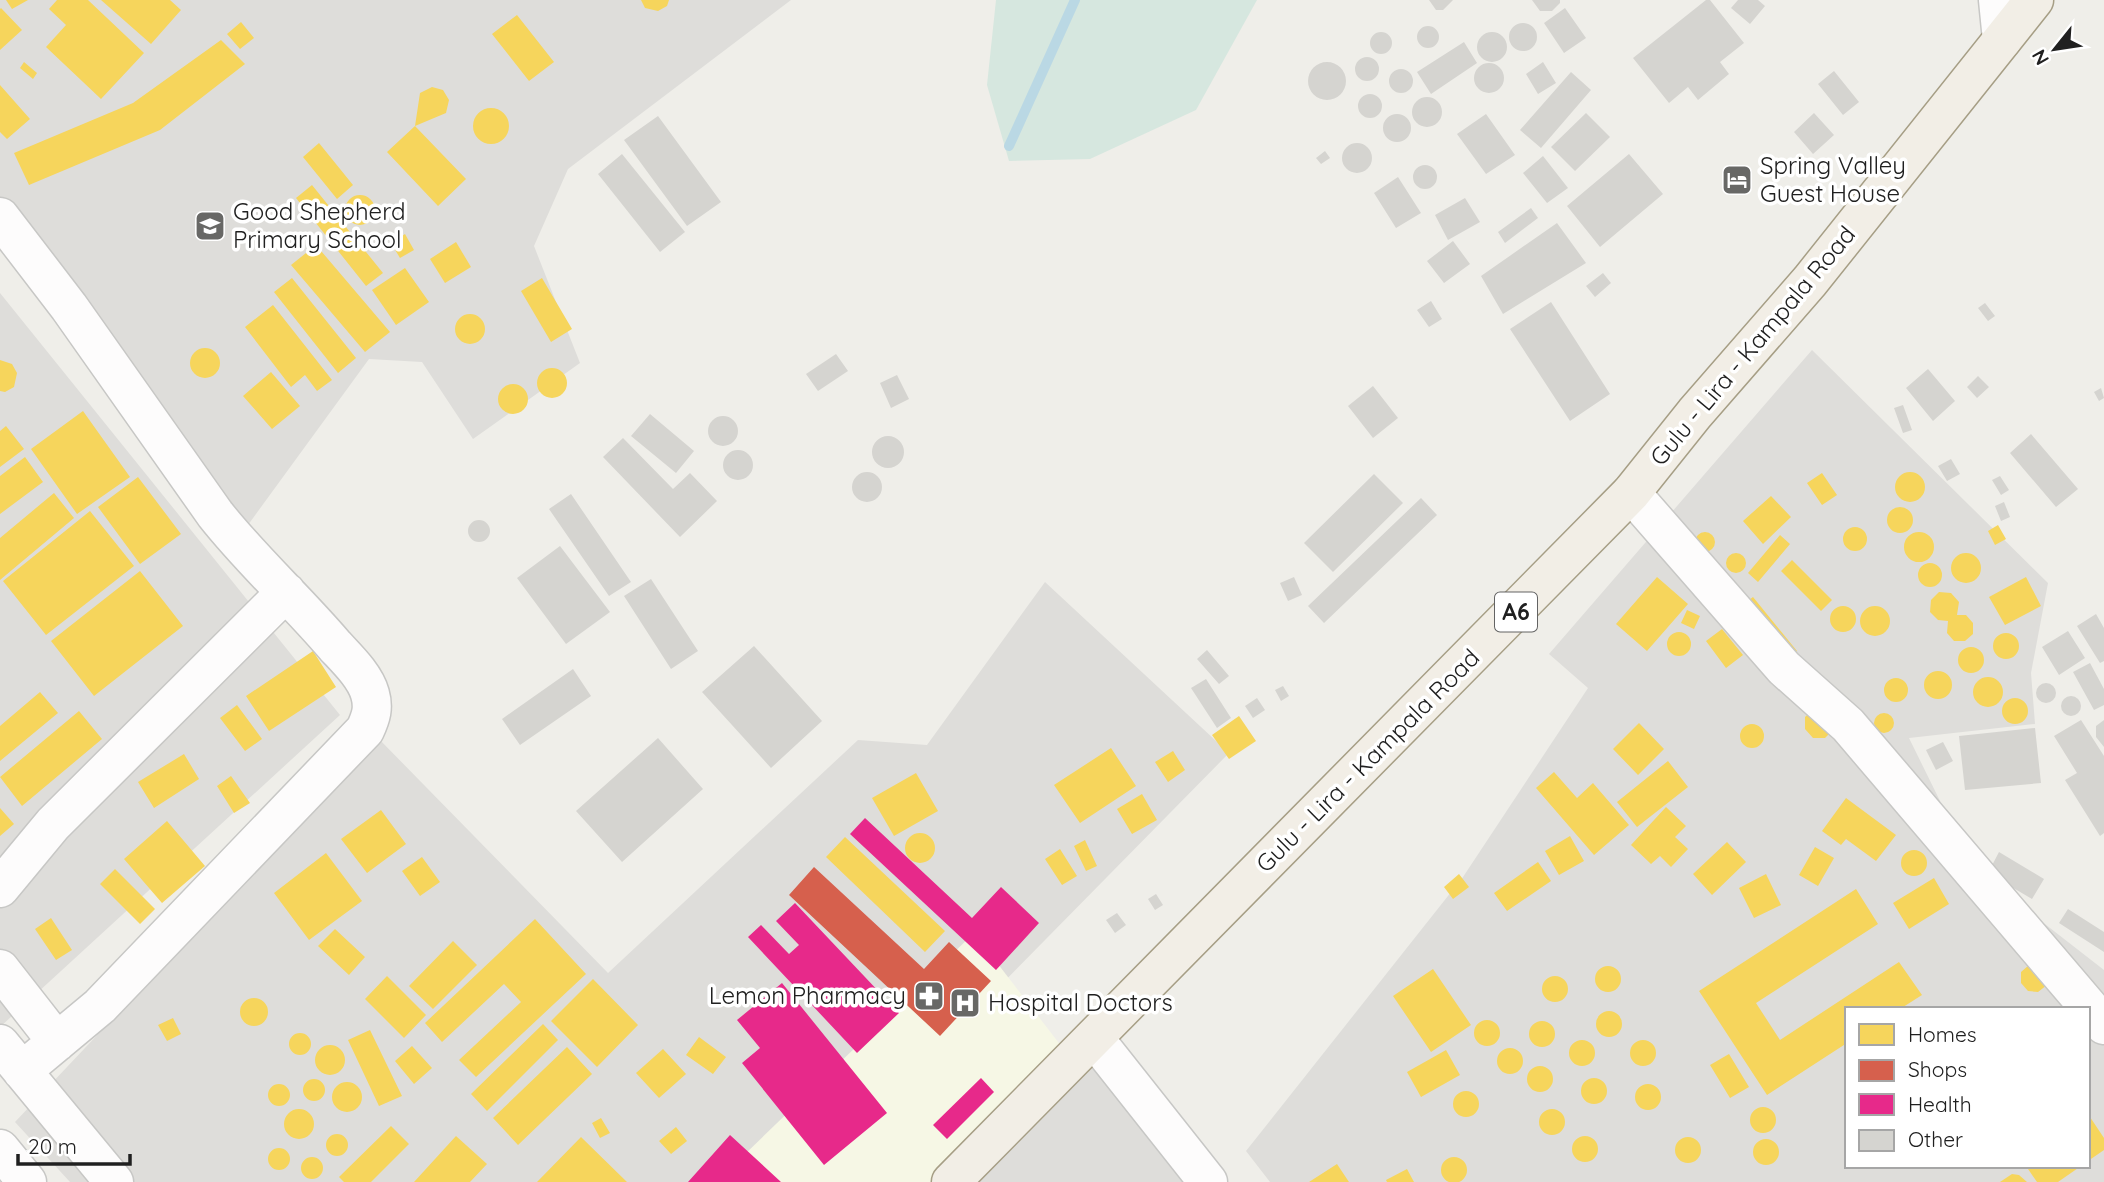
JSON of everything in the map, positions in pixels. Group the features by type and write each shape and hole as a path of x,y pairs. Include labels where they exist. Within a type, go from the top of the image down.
{"main road":[{"name":"Gulu - Lira - Kampala Road","path":"951,1182 1631,493 1695,413 1810,281 2034,0"}],"street":[{"path":"1998,0 2002,40"},
{"path":"0,217 69,307 215,514 239,544 352,665 369,692 372,714 365,730 100,1006 57,1042 11,1058 114,1182"},
{"path":"1631,493 1784,668 1848,725 2089,1007"},
{"path":"0,888 53,824 286,592"},
{"path":"0,969 57,1042"},
{"path":"2090,1009 2104,1025"},
{"path":"1094,1038 1208,1182"},
{"path":"0,1149 27,1182"}],"shaded area":[{"path":"0,0 791,0 568,169 534,246 580,363 473,439 422,362 369,359 237,540 0,228"},
{"path":"996,0 1257,0 1196,110 1090,159 1009,161 987,85"},
{"path":"0,293 340,715 0,1027"},
{"path":"1812,350 2048,583 2031,673 2035,724 1909,738 1973,868 2104,970 2104,1182 1270,1182 1246,1151 1463,877 1588,688 1549,654"},
{"path":"1045,582 1229,753 807,1182 70,1182 15,1122 378,738 608,973 858,740 927,745"},
{"name":"Hospital Doctors","path":"974,933 1082,1073 974,1182 716,1182"},
{"path":"1091,1019 1200,1182 923,1182"}],"building: Homes":[{"path":"6,0 28,0 12,9"},
{"path":"57,0 88,0 144,53 101,99 46,47 66,25 49,9"},
{"path":"101,0 170,0 181,10 151,44"},
{"path":"641,0 669,0 667,6 658,11 645,8"},
{"path":"0,9 22,30 0,50"},
{"path":"517,15 554,62 529,81 492,34"},
{"path":"241,22 254,38 240,49 227,34"},
{"path":"221,40 245,64 160,130 29,185 14,153 133,103"},
{"path":"24,62 37,73 33,79 20,68"},
{"path":"0,85 30,119 7,139 0,132"},
{"path":"432,87 443,90 449,100 446,113 415,126 420,93"},
{"path":"491,108 503,114 509,126 503,138 491,144 479,138 473,126 479,114"},
{"path":"415,126 466,179 438,206 387,152"},
{"path":"319,143 353,185 337,199 303,157"},
{"path":"312,185 383,273 366,286 296,198"},
{"path":"360,195 371,199 375,210 371,221 360,225 349,221 345,210 349,199"},
{"path":"405,234 414,250 400,258 391,243"},
{"path":"456,242 471,267 445,283 430,259"},
{"path":"316,245 390,332 365,352 291,265"},
{"path":"405,268 429,302 396,325 372,290"},
{"path":"292,278 356,358 338,373 274,292"},
{"path":"542,278 572,329 551,342 521,291"},
{"path":"273,305 332,380 317,391 305,375 291,387 245,327"},
{"path":"470,314 481,318 485,329 481,340 470,344 459,340 455,329 459,318"},
{"path":"205,348 216,352 220,363 216,374 205,378 194,374 190,363 194,352"},
{"path":"0,360 12,364 17,373 14,387 5,392 0,391"},
{"path":"552,368 563,372 567,383 563,394 552,398 541,394 537,383 541,372"},
{"path":"271,372 300,406 272,429 243,396"},
{"path":"513,384 524,388 528,399 524,410 513,414 502,410 498,399 502,388"},
{"path":"83,411 130,477 77,514 31,449"},
{"path":"6,426 24,449 0,467 0,431"},
{"path":"25,457 43,482 0,514 0,476"},
{"path":"1910,472 1916,473 1924,481 1924,493 1916,501 1910,502 1904,501 1896,493 1895,487 1896,481 1904,473"},
{"path":"1822,473 1837,495 1822,505 1807,483"},
{"path":"138,477 181,534 140,564 98,507"},
{"path":"54,493 74,518 0,580 0,538"},
{"path":"1771,496 1791,517 1763,544 1743,521"},
{"path":"1900,507 1909,511 1913,520 1909,529 1900,533 1891,529 1887,520 1891,511"},
{"path":"90,511 134,566 46,635 3,581"},
{"path":"1998,525 2006,539 1995,545 1988,531"},
{"path":"1855,527 1864,530 1867,539 1864,548 1855,551 1846,548 1843,539 1846,530"},
{"path":"1705,532 1712,535 1715,542 1712,549 1705,552 1698,549 1695,542 1698,535"},
{"path":"1919,532 1929,537 1934,547 1929,557 1919,562 1909,557 1904,547 1909,537"},
{"path":"1780,535 1790,544 1758,582 1748,573"},
{"path":"1736,553 1743,556 1746,563 1743,570 1736,573 1729,570 1726,563 1729,556"},
{"path":"1966,553 1977,557 1981,568 1977,579 1966,583 1955,579 1951,568 1955,557"},
{"path":"1792,560 1832,600 1821,611 1781,571"},
{"path":"1930,563 1939,566 1942,575 1939,584 1930,587 1921,584 1918,575 1921,566"},
{"path":"140,571 183,626 94,696 51,641"},
{"path":"1657,577 1688,604 1647,651 1616,624"},
{"path":"2026,577 2041,606 2005,625 1989,597"},
{"path":"1939,592 1951,593 1959,602 1957,615 1966,615 1973,623 1973,634 1965,641 1954,641 1947,633 1948,621 1938,620 1930,612 1931,600"},
{"path":"1753,597 1797,651 1786,661 1741,606"},
{"path":"1843,606 1852,610 1856,619 1852,628 1843,632 1834,628 1830,619 1834,610"},
{"path":"1875,606 1885,611 1890,621 1885,631 1875,636 1865,631 1860,621 1865,611"},
{"path":"1687,610 1700,616 1694,629 1681,623"},
{"path":"1722,629 1743,655 1726,668 1706,641"},
{"path":"1679,632 1690,639 1691,644 1684,655 1679,656 1668,649 1667,644 1674,633"},
{"path":"2006,633 2015,637 2019,646 2015,655 2006,659 1997,655 1993,646 1997,637"},
{"path":"1971,647 1980,651 1984,660 1980,669 1971,673 1962,669 1958,660 1962,651"},
{"path":"313,651 336,687 269,731 246,696"},
{"path":"1938,671 1948,675 1952,685 1948,695 1938,699 1928,695 1924,685 1928,675"},
{"path":"1988,677 1998,682 2003,692 1998,702 1988,707 1978,702 1973,692 1978,682"},
{"path":"1896,678 1905,681 1908,690 1905,699 1896,702 1887,699 1884,690 1887,681"},
{"path":"40,692 58,713 0,761 0,726"},
{"path":"2015,698 2024,702 2028,711 2024,720 2015,724 2006,720 2002,711 2006,702"},
{"path":"237,705 262,739 245,751 220,718"},
{"path":"1814,709 1833,730 1825,738 1813,738 1805,729 1805,717"},
{"path":"79,711 102,739 22,806 0,777"},
{"path":"1884,713 1891,716 1894,723 1891,730 1884,733 1877,730 1874,723 1877,716"},
{"path":"1239,716 1256,741 1229,759 1212,735"},
{"path":"1639,723 1664,749 1638,775 1613,749"},
{"path":"1752,724 1761,727 1764,736 1761,745 1752,748 1743,745 1740,736 1743,727"},
{"path":"1111,748 1136,786 1080,823 1054,785"},
{"path":"1173,751 1185,770 1168,782 1155,762"},
{"path":"184,754 199,779 154,808 138,782"},
{"path":"1668,761 1688,787 1637,827 1617,802"},
{"path":"1554,772 1577,798 1593,783 1629,825 1594,855 1536,788"},
{"path":"916,773 938,811 894,836 872,798"},
{"path":"231,776 250,803 234,813 217,786"},
{"path":"1142,794 1157,820 1132,834 1117,809"},
{"path":"1846,798 1896,835 1876,861 1846,839 1841,845 1822,831"},
{"path":"1666,807 1686,826 1675,837 1688,849 1671,867 1660,856 1651,864 1631,845"},
{"path":"0,808 14,824 0,836"},
{"path":"381,810 406,844 367,873 341,839"},
{"path":"167,821 205,866 162,903 124,859"},
{"path":"920,833 931,837 935,848 931,859 920,863 909,859 905,848 909,837"},
{"path":"1570,836 1584,861 1559,875 1545,851"},
{"path":"845,837 945,931 925,952 826,857"},
{"path":"1085,840 1097,866 1086,871 1074,846"},
{"path":"1727,842 1746,862 1712,895 1693,874"},
{"path":"1815,847 1834,858 1818,886 1799,875"},
{"path":"1060,849 1077,876 1062,885 1045,859"},
{"path":"1914,850 1923,854 1927,863 1923,872 1914,876 1905,872 1901,863 1905,854"},
{"path":"326,853 362,901 309,940 274,893"},
{"path":"422,857 440,882 420,896 402,871"},
{"path":"1538,862 1551,881 1507,911 1494,893"},
{"path":"115,869 155,909 140,924 100,884"},
{"path":"1459,874 1469,887 1453,899 1444,887"},
{"path":"1766,874 1781,905 1754,918 1739,888"},
{"path":"1934,878 1949,904 1909,929 1893,903"},
{"path":"1856,889 1878,924 1756,1003 1780,1040 1899,962 1922,995 1903,1007 1845,1007 1845,1044 1767,1095 1699,991"},
{"path":"51,918 72,950 56,960 35,929"},
{"path":"535,919 586,974 476,1077 459,1060 521,1002 504,984 442,1042 425,1023"},
{"path":"335,929 365,957 349,975 318,946"},
{"path":"453,941 477,965 433,1009 409,986"},
{"path":"2029,965 2047,985 2038,992 2028,991 2021,983 2021,972"},
{"path":"1608,966 1617,970 1621,979 1617,988 1608,992 1599,988 1595,979 1599,970"},
{"path":"1433,969 1471,1025 1431,1052 1393,996"},
{"path":"387,976 426,1015 404,1038 365,999"},
{"path":"1555,976 1564,980 1568,989 1564,998 1555,1002 1546,998 1542,989 1546,980"},
{"path":"593,979 638,1025 597,1067 551,1021"},
{"path":"254,998 264,1002 268,1012 264,1022 254,1026 244,1022 240,1012 244,1002"},
{"path":"1609,1011 1618,1015 1622,1024 1618,1033 1609,1037 1600,1033 1596,1024 1600,1015"},
{"path":"173,1018 181,1034 167,1041 158,1025"},
{"path":"1487,1020 1496,1024 1500,1033 1496,1042 1487,1046 1478,1042 1474,1033 1478,1024"},
{"path":"1542,1021 1551,1025 1555,1034 1551,1043 1542,1047 1533,1043 1529,1034 1533,1025"},
{"path":"543,1024 558,1040 487,1111 471,1094"},
{"path":"370,1030 402,1096 379,1106 348,1040"},
{"path":"300,1033 308,1036 311,1044 308,1052 300,1055 292,1052 289,1044 292,1036"},
{"path":"699,1037 726,1057 713,1074 686,1055"},
{"path":"1582,1040 1591,1044 1595,1053 1591,1062 1582,1066 1573,1062 1569,1053 1573,1044"},
{"path":"1643,1040 1653,1043 1656,1053 1653,1063 1643,1066 1633,1063 1630,1053 1633,1043"},
{"path":"330,1045 341,1049 345,1060 341,1071 330,1075 319,1071 315,1060 319,1049"},
{"path":"412,1046 432,1068 414,1084 395,1061"},
{"path":"567,1047 592,1074 518,1145 493,1118"},
{"path":"1510,1048 1519,1052 1523,1061 1519,1070 1510,1074 1501,1070 1497,1061 1501,1052"},
{"path":"663,1049 686,1074 659,1098 636,1073"},
{"path":"1446,1050 1460,1075 1421,1097 1407,1072"},
{"path":"1729,1054 1749,1087 1730,1098 1710,1065"},
{"path":"1540,1066 1549,1070 1553,1079 1549,1088 1540,1092 1531,1088 1527,1079 1531,1070"},
{"path":"1594,1078 1603,1082 1607,1091 1603,1100 1594,1104 1585,1100 1581,1091 1585,1082"},
{"path":"314,1079 322,1082 325,1090 322,1098 314,1101 306,1098 303,1090 306,1082"},
{"path":"347,1082 358,1086 362,1097 358,1108 347,1112 336,1108 332,1097 336,1086"},
{"path":"279,1084 287,1087 290,1095 287,1103 279,1106 271,1103 268,1095 271,1087"},
{"path":"1648,1084 1657,1088 1661,1097 1657,1106 1648,1110 1639,1106 1635,1097 1639,1088"},
{"path":"1466,1091 1475,1095 1479,1104 1475,1113 1466,1117 1457,1113 1453,1104 1457,1095"},
{"path":"1763,1107 1772,1111 1776,1120 1772,1129 1763,1133 1754,1129 1750,1120 1754,1111"},
{"path":"299,1109 310,1113 314,1124 310,1135 299,1139 288,1135 284,1124 288,1113"},
{"path":"1552,1109 1561,1113 1565,1122 1561,1131 1552,1135 1543,1131 1539,1122 1543,1113"},
{"path":"2090,1117 2104,1138 2104,1150 2090,1160"},
{"path":"601,1118 610,1133 600,1138 592,1123"},
{"path":"391,1126 409,1144 371,1182 344,1182 339,1177"},
{"path":"676,1127 687,1141 671,1154 659,1141"},
{"path":"337,1134 345,1137 348,1145 345,1153 337,1156 329,1153 326,1145 329,1137"},
{"path":"456,1136 487,1164 470,1182 414,1182"},
{"path":"1585,1136 1594,1140 1598,1149 1594,1158 1585,1162 1576,1158 1572,1149 1576,1140"},
{"path":"581,1137 627,1182 537,1182"},
{"path":"1688,1137 1697,1141 1701,1150 1697,1159 1688,1163 1679,1159 1675,1150 1679,1141"},
{"path":"1766,1139 1776,1142 1779,1152 1776,1162 1766,1165 1756,1162 1753,1152 1756,1142"},
{"path":"275,1148 283,1148 290,1155 290,1163 283,1170 275,1170 268,1163 268,1155"},
{"path":"312,1157 320,1160 323,1168 320,1176 312,1179 304,1176 301,1168 304,1160"},
{"path":"1454,1157 1463,1161 1467,1170 1463,1179 1454,1183 1445,1179 1441,1170 1445,1161"},
{"path":"1337,1164 1349,1182 1309,1182"},
{"path":"2027,1168 2078,1168 2058,1182 2037,1182"},
{"path":"1407,1169 1414,1182 1387,1182 1386,1180"},
{"path":"2012,1174 2019,1175 2027,1182 2000,1182"}],"building: Shops":[{"path":"814,867 924,969 949,942 991,981 940,1036 789,895"}],"building: Health":[{"path":"865,818 972,918 1001,887 1039,923 996,970 850,834"},
{"path":"795,903 899,1013 857,1053 748,937 761,925 789,954 799,945 776,921"},
{"path":"782,983 887,1113 824,1165 742,1063 760,1048 737,1020"},
{"path":"981,1078 994,1092 947,1139 933,1125"},
{"path":"730,1135 781,1182 688,1182"}],"building: Other":[{"path":"1429,0 1453,0 1443,10 1436,10"},
{"path":"1532,0 1560,0 1560,3 1552,11 1540,11"},
{"path":"1706,0 1710,0 1744,43 1720,62 1729,74 1698,100 1688,87 1669,103 1633,58"},
{"path":"1738,0 1758,0 1765,6 1750,24 1731,8"},
{"path":"1565,8 1586,38 1564,53 1544,23"},
{"path":"1523,23 1533,27 1537,37 1533,47 1523,51 1513,47 1509,37 1513,27"},
{"path":"1428,26 1436,29 1439,37 1436,45 1428,48 1420,45 1417,37 1420,29"},
{"path":"1381,32 1389,35 1392,43 1389,51 1381,54 1373,51 1370,43 1373,35"},
{"path":"1492,32 1502,37 1507,47 1502,57 1492,62 1482,57 1477,47 1482,37"},
{"path":"1464,42 1477,63 1431,94 1417,72"},
{"path":"1367,57 1376,60 1379,69 1376,78 1367,81 1358,78 1355,69 1358,60"},
{"path":"1327,62 1341,67 1346,81 1341,95 1327,100 1313,95 1308,81 1313,67"},
{"path":"1543,62 1556,83 1538,94 1526,74"},
{"path":"1489,63 1500,67 1504,78 1500,89 1489,93 1478,89 1474,78 1478,67"},
{"path":"1401,69 1410,72 1413,81 1410,90 1401,93 1392,90 1389,81 1392,72"},
{"path":"1834,71 1859,102 1843,115 1818,84"},
{"path":"1571,72 1591,90 1541,148 1520,130"},
{"path":"1370,94 1381,101 1382,106 1375,117 1370,118 1359,111 1358,106 1365,95"},
{"path":"1427,97 1437,102 1442,112 1437,122 1427,127 1417,122 1412,112 1417,102"},
{"path":"1586,113 1610,137 1575,171 1551,147"},
{"path":"1814,113 1834,135 1813,154 1794,132"},
{"path":"1397,114 1407,118 1411,128 1407,138 1397,142 1387,138 1383,128 1387,118"},
{"path":"1486,114 1515,155 1486,174 1457,134"},
{"path":"658,116 721,202 687,226 624,140"},
{"path":"1357,143 1367,148 1372,158 1367,168 1357,173 1347,168 1342,158 1347,148"},
{"path":"1325,151 1330,158 1321,164 1316,158"},
{"path":"622,154 685,232 660,252 598,174"},
{"path":"1629,154 1663,194 1600,247 1567,206"},
{"path":"1543,156 1568,188 1547,203 1523,173"},
{"path":"1425,165 1434,168 1437,177 1434,186 1425,189 1416,186 1413,177 1416,168"},
{"path":"1398,177 1421,213 1396,228 1374,193"},
{"path":"1465,198 1480,222 1448,240 1435,215"},
{"path":"1531,208 1538,218 1505,243 1498,232"},
{"path":"1557,223 1586,263 1503,314 1481,276"},
{"path":"1453,241 1470,264 1444,283 1427,261"},
{"path":"1603,273 1611,283 1595,297 1586,286"},
{"path":"1431,301 1442,319 1429,327 1417,310"},
{"path":"1551,302 1610,394 1570,421 1510,329"},
{"path":"1985,303 1995,316 1988,321 1978,308"},
{"path":"836,354 848,371 818,391 806,374"},
{"path":"1928,369 1955,401 1933,421 1906,388"},
{"path":"897,375 909,399 891,408 880,383"},
{"path":"1978,376 1989,387 1977,398 1967,387"},
{"path":"1373,386 1398,418 1373,438 1348,406"},
{"path":"2101,388 2104,398 2099,401 2094,392"},
{"path":"1903,405 1912,430 1903,433 1894,408"},
{"path":"650,414 694,451 676,473 631,436"},
{"path":"723,416 734,420 738,431 734,442 723,446 712,442 708,431 712,420"},
{"path":"2031,434 2078,489 2056,507 2010,453"},
{"path":"888,436 900,440 904,452 900,464 888,468 876,464 872,452 876,440"},
{"path":"623,438 673,489 690,473 717,501 680,537 603,457"},
{"path":"738,450 749,454 753,465 749,476 738,480 727,476 723,465 727,454"},
{"path":"1951,459 1960,474 1947,481 1938,466"},
{"path":"867,472 878,476 882,487 878,498 867,502 856,498 852,487 856,476"},
{"path":"1374,474 1403,503 1333,572 1304,543"},
{"path":"2000,476 2009,490 2001,495 1992,480"},
{"path":"571,494 631,582 609,596 549,509"},
{"path":"1421,498 1437,515 1324,623 1308,606"},
{"path":"2004,502 2010,517 2001,521 1995,506"},
{"path":"479,520 487,523 490,531 487,539 479,542 471,539 468,531 471,523"},
{"path":"560,546 610,612 566,644 517,578"},
{"path":"1294,577 1302,595 1288,601 1280,583"},
{"path":"651,579 698,651 671,669 624,596"},
{"path":"2096,614 2104,628 2104,661 2100,663 2077,626"},
{"path":"2068,631 2085,658 2059,675 2042,647"},
{"path":"754,646 822,721 771,768 702,692"},
{"path":"1207,650 1229,676 1219,684 1197,659"},
{"path":"2090,663 2104,689 2104,705 2094,710 2073,672"},
{"path":"573,669 591,696 520,745 502,719"},
{"path":"1206,679 1231,718 1217,728 1191,688"},
{"path":"2046,683 2053,686 2056,693 2053,700 2046,703 2039,700 2036,693 2039,686"},
{"path":"1283,686 1289,696 1281,701 1275,690"},
{"path":"2071,696 2078,699 2081,706 2078,713 2071,716 2064,713 2061,706 2064,699"},
{"path":"1257,698 1265,710 1253,718 1245,706"},
{"path":"2081,720 2104,756 2104,833 2100,836 2065,780 2077,773 2054,736"},
{"path":"2104,720 2104,747 2096,737 2096,726"},
{"path":"2035,728 2041,783 1965,790 1959,736"},
{"path":"658,738 703,789 622,862 576,811"},
{"path":"1943,742 1953,761 1936,770 1926,750"},
{"path":"1999,852 2044,879 2032,899 1988,873"},
{"path":"1156,894 1163,905 1155,910 1148,899"},
{"path":"2068,909 2104,932 2104,952 2059,923"},
{"path":"1117,913 1126,925 1115,933 1106,920"}],"waterway":[{"path":"1009,146 1075,0"}],"place":[{"name":"Spring Valley Guest House","path":"1737,180"},
{"name":"Good Shepherd Primary School","path":"210,226"},
{"name":"Lemon Pharmacy","path":"929,996"},
{"name":"Hospital Doctors","path":"965,1003"}]}
